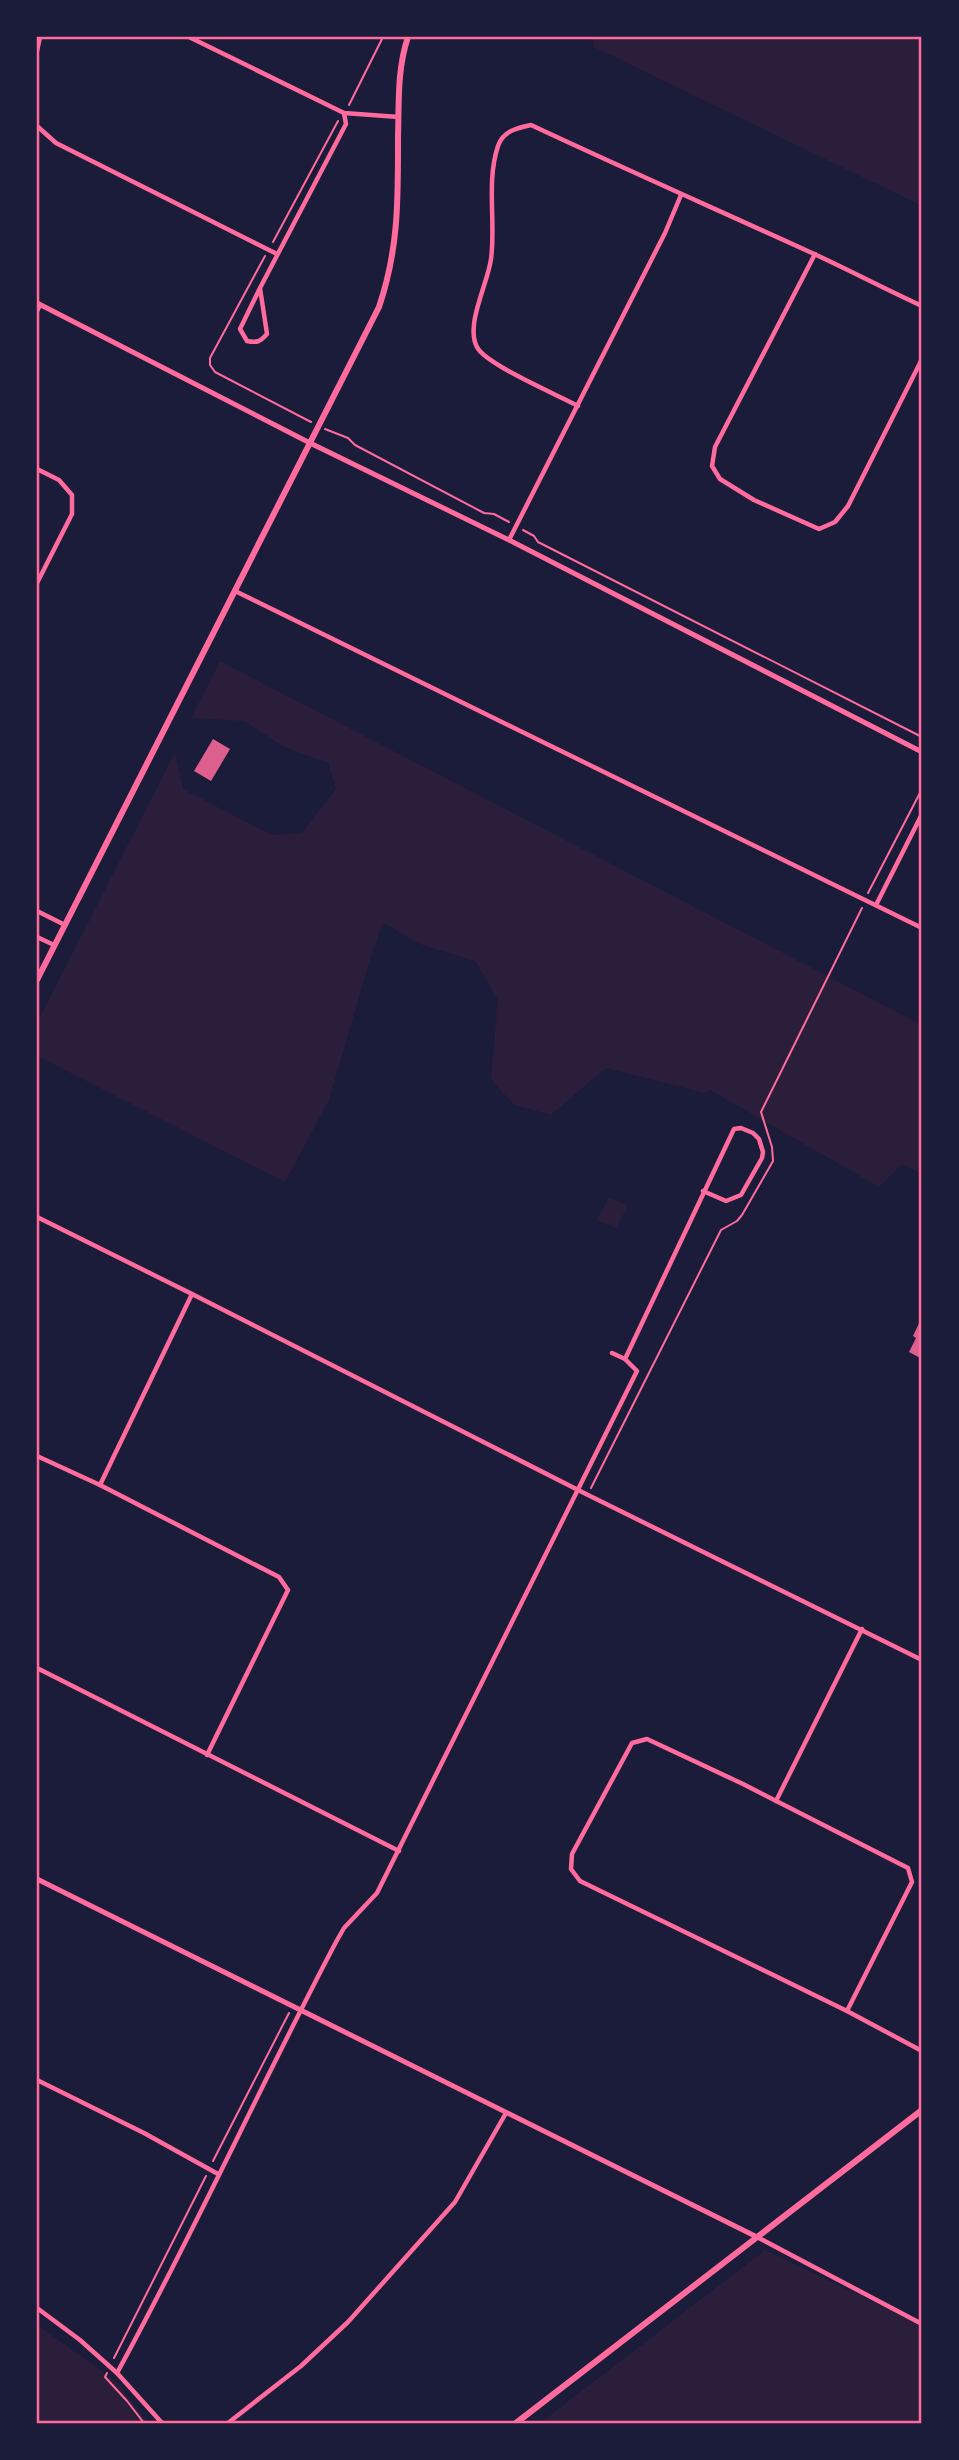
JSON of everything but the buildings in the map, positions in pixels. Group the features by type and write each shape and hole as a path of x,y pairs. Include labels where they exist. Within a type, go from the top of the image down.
{"main road":[{"path":"37,980 379,307 395,248 398,117 401,73 408,37"},
{"path":"516,2423 922,2109"}],"street":[{"path":"37,51 40,37"},
{"path":"189,37 344,113 398,117"},
{"path":"260,288 267,334 255,343 247,341 240,329 260,288 277,254 346,124 344,113"},
{"path":"578,406 491,361 477,348 473,330 491,259 493,169 498,144 512,128 531,125 815,254 922,306"},
{"path":"37,126 56,143 277,254"},
{"path":"509,540 665,233 681,195"},
{"path":"815,254 715,447 712,466 720,479 754,500 819,529 835,522 848,506 922,359"},
{"path":"38,307 509,540 922,752"},
{"path":"37,469 59,480 72,495 72,514 37,583"},
{"path":"234,591 922,928"},
{"path":"876,905 922,814"},
{"path":"37,911 65,925"},
{"path":"37,937 54,946"},
{"path":"625,1359 703,1191 734,1129 748,1130 759,1139 763,1147 762,1158 741,1195 726,1201 703,1191"},
{"path":"37,1217 922,1660"},
{"path":"100,1485 192,1294"},
{"path":"117,2373 169,2279 218,2174 344,1928 377,1893 399,1851 637,1371 625,1359 612,1353"},
{"path":"37,1456 100,1485 279,1577 288,1590 207,1755"},
{"path":"776,1801 862,1629"},
{"path":"37,1668 399,1851"},
{"path":"846,2011 912,1882 908,1868 647,1739 632,1743 572,1854 571,1869 580,1881 922,2051"},
{"path":"37,1879 757,2237 922,2324"},
{"path":"37,2080 144,2133 218,2174"},
{"path":"228,2423 301,2366 348,2322 455,2202 506,2113"},
{"path":"37,2308 80,2340 117,2373 162,2423"}],"path":[{"path":"383,37 210,358 210,365 215,372 336,435 348,438 355,445 484,513 494,513 534,536 538,542 922,737"},
{"path":"859,917 865,900 922,789"},
{"path":"117,2352 292,2007"},
{"path":"105,2378 127,2400 144,2423"}],"shaded area":[{"path":"593,37 922,37 922,206 594,47"},
{"path":"220,661 922,1025 922,1174 902,1164 879,1187 710,1090 704,1093 606,1068 551,1115 514,1105 491,1079 498,1000 475,961 419,944 383,922 329,1100 285,1182 37,1056 37,1023 175,752 183,789 272,835 302,833 336,789 328,763 284,747 244,721 191,718"},
{"path":"609,1197 628,1206 616,1228 597,1220"},
{"path":"765,2250 922,2325 922,2423 540,2423"},
{"path":"37,2325 116,2381 148,2423 37,2423"}]}
